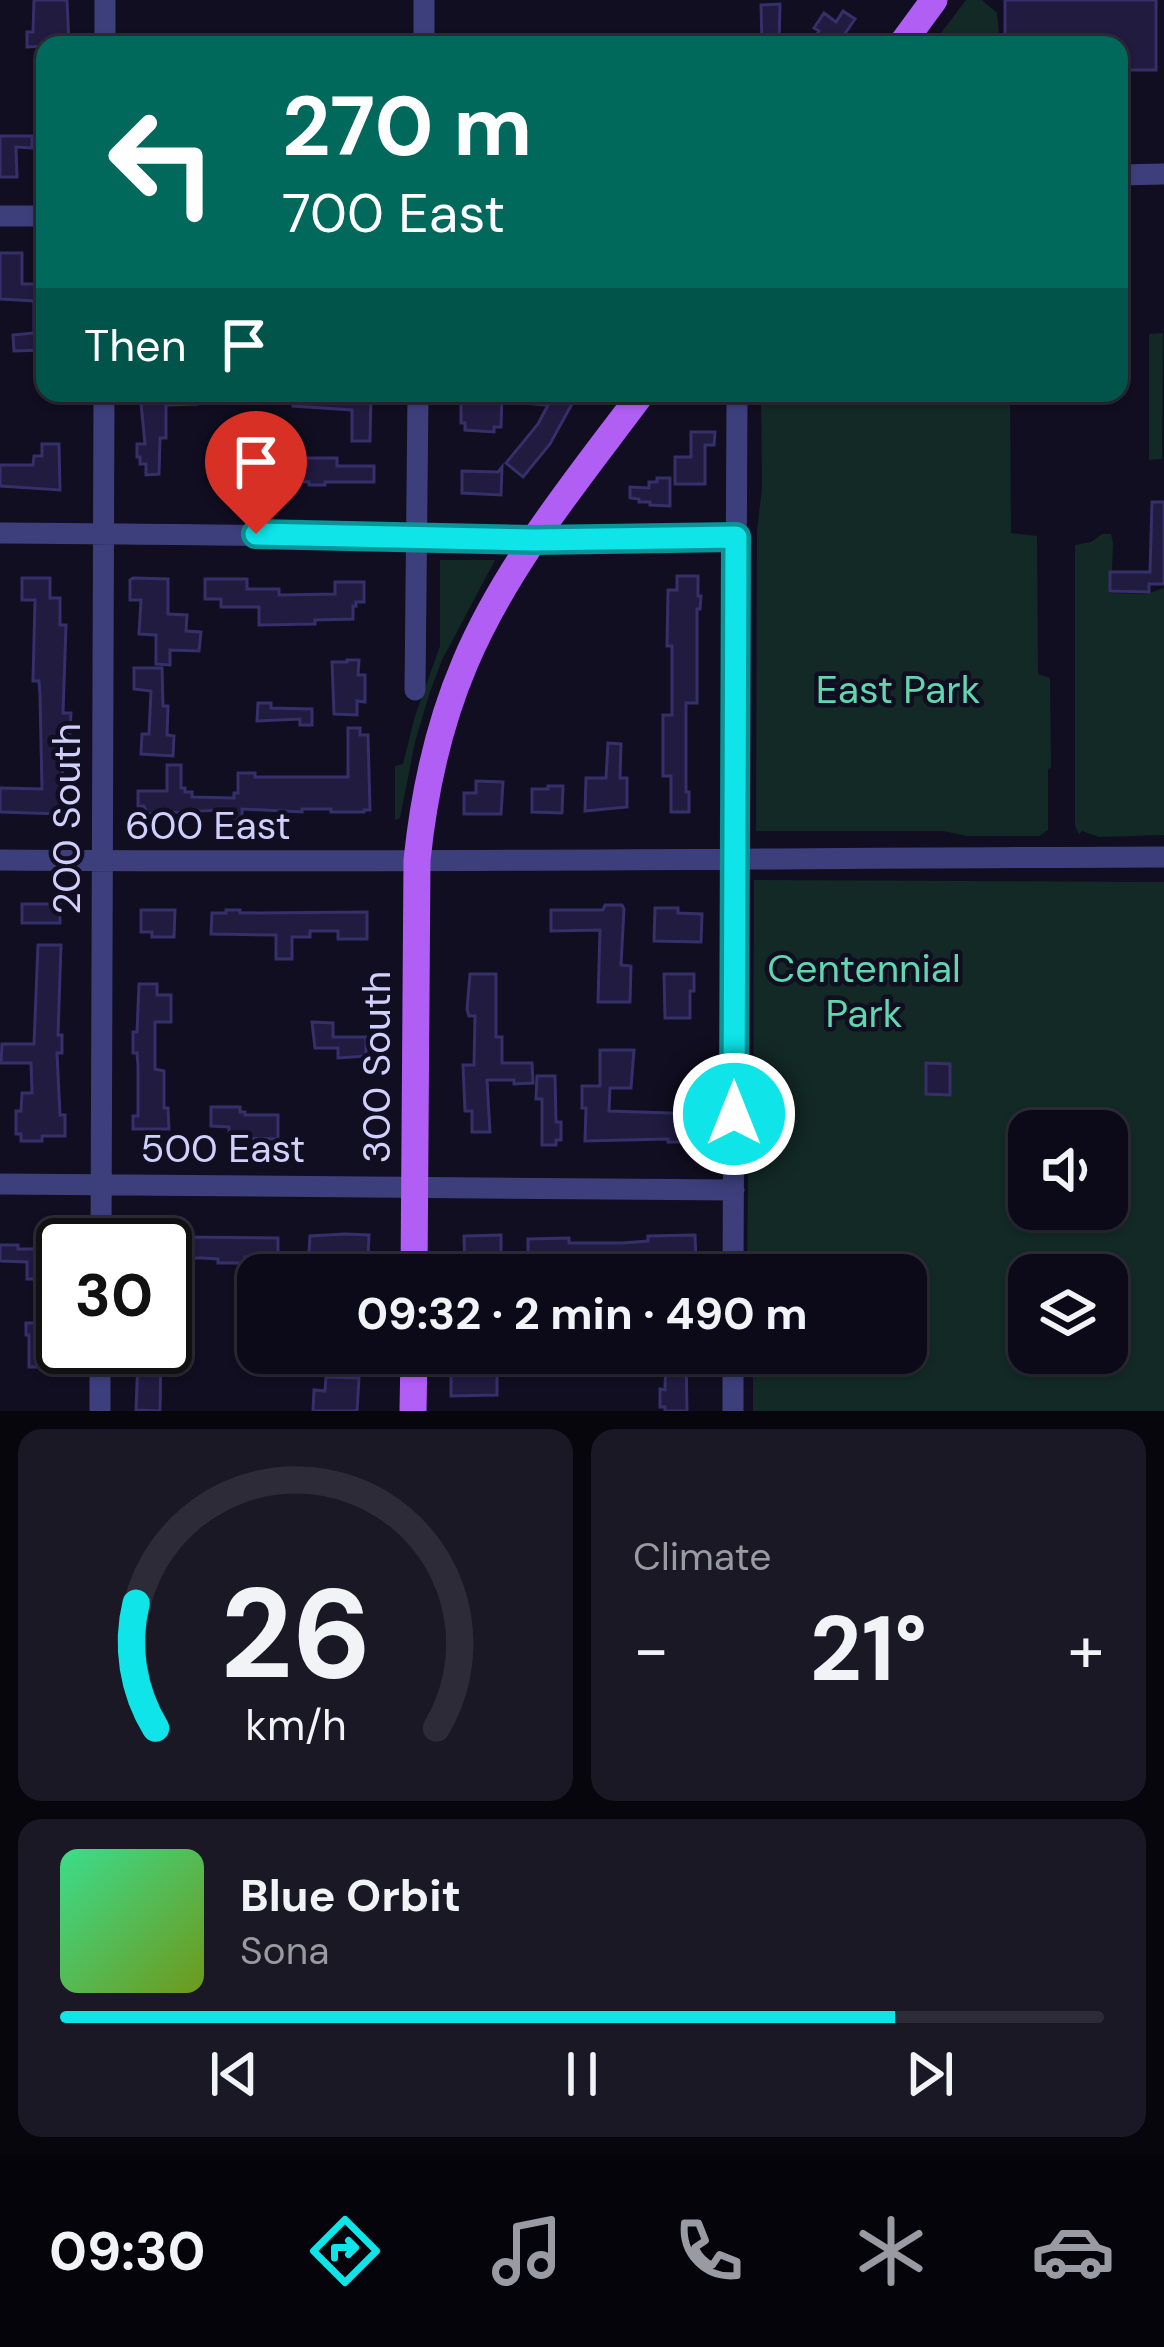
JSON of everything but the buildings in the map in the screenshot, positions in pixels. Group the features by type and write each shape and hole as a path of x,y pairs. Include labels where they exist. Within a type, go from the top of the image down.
{"main road":[{"path":"908,36 934,0"},
{"name":"300 South","path":"414,1254 417,860 428,782 454,691 491,610 534,540 635,402"},
{"path":"413,1411 414,1374"}],"street":[{"path":"104,36 105,0"},
{"path":"424,0 424,36"},
{"path":"1128,175 1164,174"},
{"path":"0,216 36,216"},
{"name":"200 South","path":"100,1218 104,402"},
{"path":"416,690 418,402"},
{"path":"733,1254 737,402"},
{"path":"0,533 534,540 736,537"},
{"name":"600 East","path":"0,860 1164,857"},
{"name":"500 East","path":"0,1184 734,1190"},
{"path":"100,1374 100,1411"},
{"path":"733,1374 733,1411"}],"green space":[{"path":"966,0 982,0 997,13 999,36 939,36"},
{"path":"1163,333 1162,459 1149,460 1149,334"},
{"name":"East Park","path":"761,402 1010,402 1011,533 1037,536 1038,674 1050,678 1048,830 1039,836 756,831 757,531 762,488"},
{"path":"1111,534 1113,544 1109,593 1146,594 1164,588 1164,835 1099,837 1079,834 1075,826 1075,545"},
{"path":"440,560 495,560 442,660 415,742 400,818 395,820 395,766 403,764 440,646"},
{"name":"Centennial Park","path":"754,880 1164,882 1164,1411 753,1411 753,1374 927,1374 927,1254 747,1254 748,1167 753,1167"}],"route":[{"path":"256,534 534,540 736,537 734,1114"}]}
